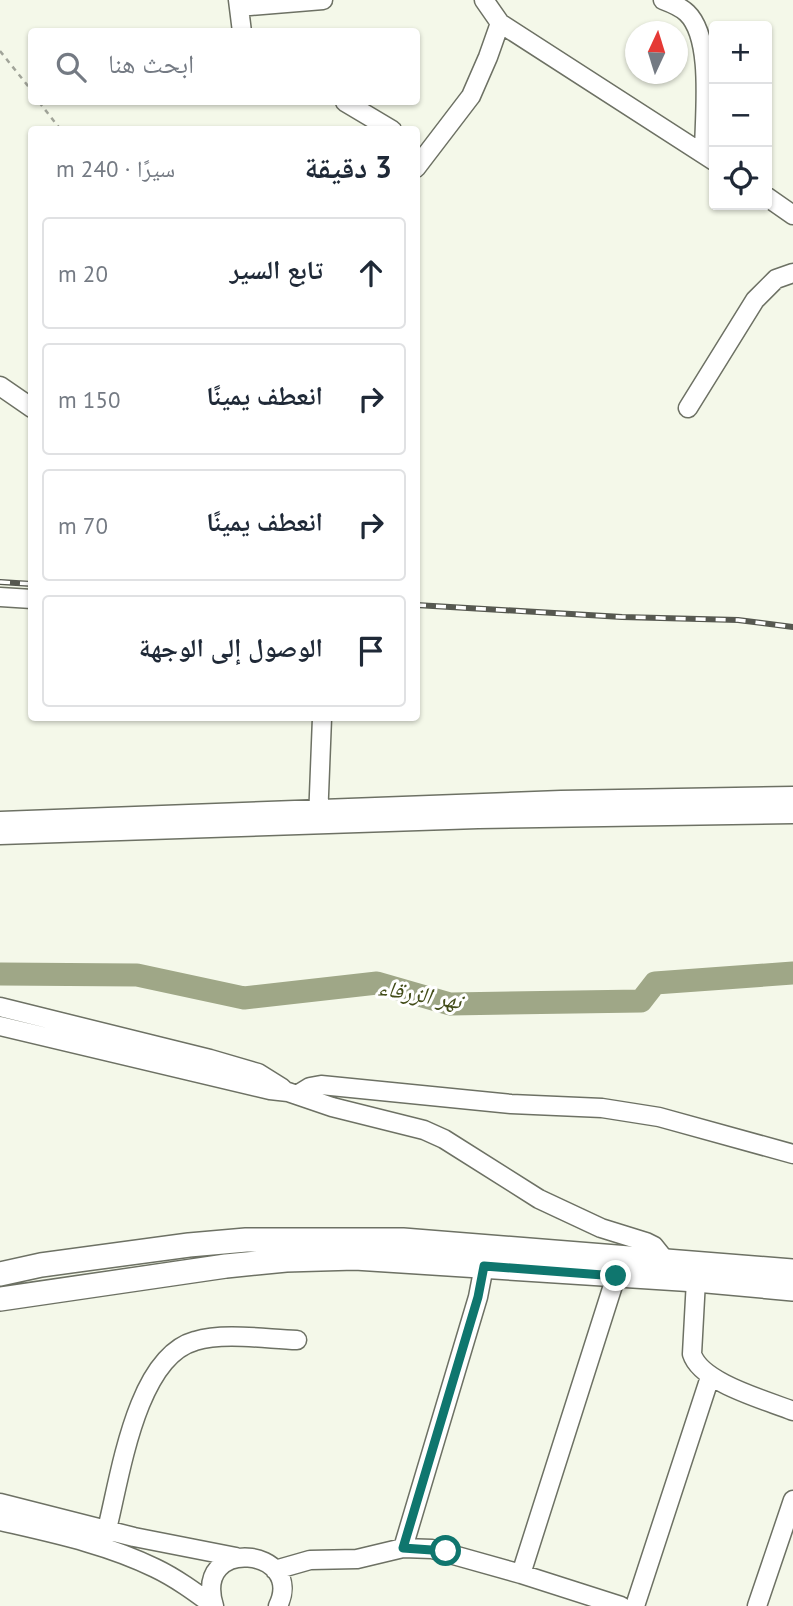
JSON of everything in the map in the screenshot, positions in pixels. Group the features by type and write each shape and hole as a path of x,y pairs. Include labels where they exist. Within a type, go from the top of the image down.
{"main road":[{"path":"0,1274 41,1265 246,1240 403,1240 598,1257 665,1270 696,1280 793,1289"},
{"path":"0,1299 226,1266 286,1260 355,1258 616,1276 665,1270 793,1271"}],"street":[{"path":"241,28 238,3 324,0"},
{"path":"663,0 686,12 695,23 703,45 709,158"},
{"path":"491,8 709,158"},
{"path":"423,148 471,96 488,57 491,8"},
{"path":"350,105 385,126"},
{"path":"772,200 793,215"},
{"path":"688,408 755,300 776,279 793,273"},
{"path":"0,386 28,405"},
{"path":"0,597 28,599"},
{"path":"318,817 322,721"},
{"path":"0,835 318,817 793,796"},
{"path":"562,808 793,814"},
{"path":"0,821 318,817"},
{"path":"0,1007 228,1064 258,1073 293,1093 321,1085 511,1104 601,1108 659,1117 793,1154"},
{"path":"0,1026 270,1090 293,1093 355,1113 424,1130 444,1139 539,1199 601,1228 646,1242 661,1253 665,1270"},
{"path":"598,1257 606,1247 605,1233 601,1228"},
{"path":"403,1548 478,1297 484,1266"},
{"path":"521,1574 616,1276"},
{"path":"696,1280 692,1354 695,1363 710,1377 793,1411"},
{"path":"107,1529 141,1399 166,1360 179,1348 194,1341 215,1338 297,1340"},
{"path":"635,1606 710,1377"},
{"path":"757,1606 793,1500"},
{"path":"0,1503 196,1551 236,1557 253,1556 275,1570 284,1604"},
{"path":"0,1521 120,1553 163,1572 214,1606"},
{"path":"275,1570 310,1560 356,1559 403,1548 446,1551 621,1606"},
{"path":"214,1606 211,1586 214,1576 227,1561 236,1557"}],"path":[{"path":"0,51 28,87"},
{"path":"41,105 58,126"}],"waterway":[{"name":"نهر الزرقاء","path":"0,974 137,975 244,998 377,983 450,1004 641,1001 655,983 793,973"}],"railway":[{"path":"0,582 28,584"},
{"path":"420,605 622,617 738,620 793,627"}],"route":[{"path":"446,1551 403,1548 478,1297 484,1266 616,1276"}]}
